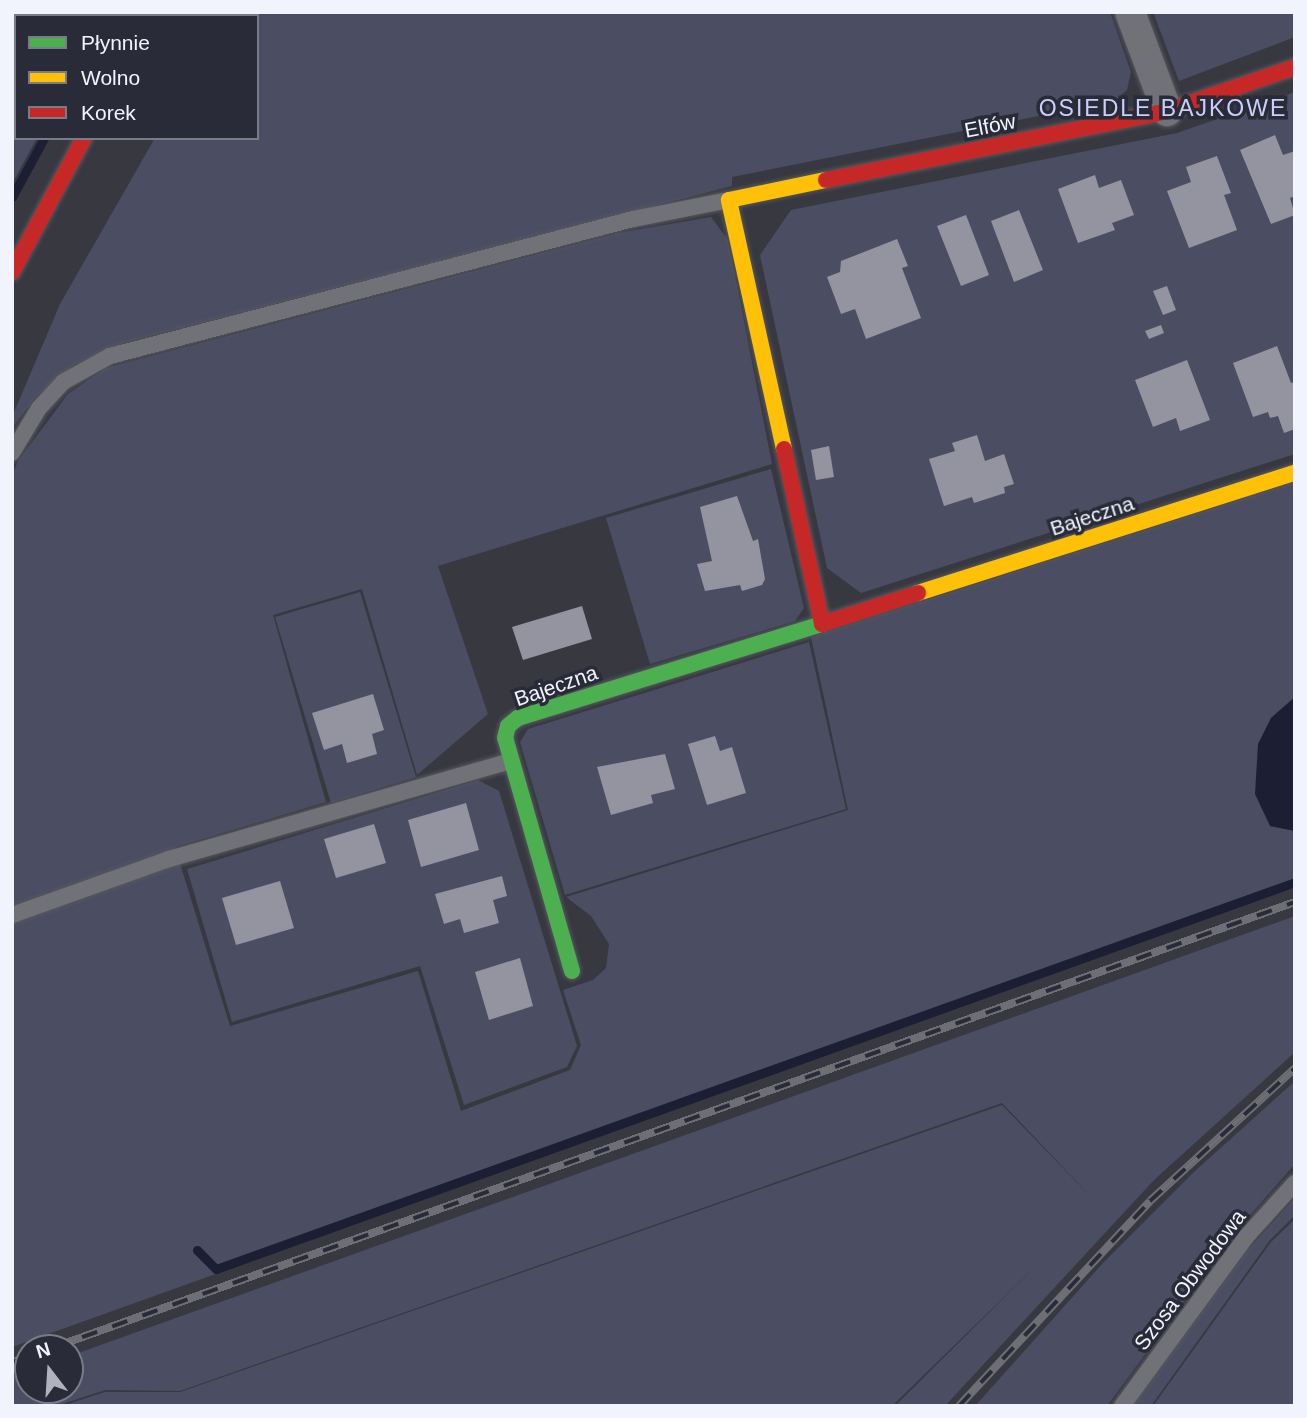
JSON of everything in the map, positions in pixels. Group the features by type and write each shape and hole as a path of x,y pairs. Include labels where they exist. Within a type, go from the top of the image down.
{"street":[{"path":"1130,12 1167,111"},
{"name":"Elfów","path":"729,200 1167,111 1295,67"},
{"path":"12,272 83,140"},
{"path":"729,200 822,624"},
{"name":"Bajeczna","path":"572,971 505,738 508,726 518,718 1295,473"}],"lane":[{"path":"12,453 39,408 63,382 110,356 633,219 729,200"},
{"path":"12,915 169,859 512,761"},
{"name":"Szosa Obwodowa","path":"1122,1406 1246,1237 1295,1183"}],"shaded area":[{"path":"12,12 109,12 14,14 14,140 36,140 12,184"},
{"path":"1110,12 1131,72 1127,90 1114,101 732,177 732,186 123,343 73,366 36,397 12,428 12,417 60,304 154,140 259,140 259,14 232,14"},
{"path":"1153,12 1295,12 1295,37 1179,81"},
{"path":"1295,92 1295,454 861,593 827,568 760,255 791,210 1177,133"},
{"path":"711,217 728,240 772,464 438,566 488,714 417,775 362,589 273,615 326,802 175,847 230,1026 418,971 461,1111 570,1070 581,1045 563,990 593,980 606,968 609,944 591,916 566,897 848,810 811,637 1295,482 1295,697 1271,718 1270,826 1295,831 1295,887 48,1334 14,1334 12,1347 12,475 18,461 68,394 106,368 618,233"},
{"path":"771,469 804,608 795,621 650,664 606,518"},
{"path":"360,592 416,777 331,803 275,617"},
{"path":"809,642 846,809 565,895 520,742 528,729"},
{"path":"1295,697 1295,831 1270,826 1255,794 1258,744 1271,718"},
{"path":"478,780 499,791 577,1046 567,1067 464,1105 420,966 232,1022 187,869"},
{"path":"1295,916 1295,1052 1154,1180 945,1406 895,1406 1041,1261 892,1406 62,1406 84,1404 84,1399 105,1392 180,1392 1002,1105 1099,1205 1002,1103 180,1391 105,1390 84,1397 84,1351"},
{"path":"1295,1081 1295,1164 1235,1232 1107,1406 975,1406 1103,1263 1195,1171"},
{"path":"1295,1198 1295,1215 1270,1240 1151,1406 1132,1406 1247,1251"},
{"path":"1295,1219 1295,1406 1153,1406 1271,1242"},
{"path":"12,1376 14,1404 62,1404 12,1406"}],"building":[{"path":"1275,135 1283,155 1295,151 1295,196 1290,198 1295,215 1271,224 1240,150"},
{"path":"1217,156 1231,193 1224,195 1237,230 1189,248 1167,191 1191,182 1186,167"},
{"path":"1095,175 1099,188 1121,180 1134,215 1112,223 1115,230 1078,243 1058,189"},
{"path":"1019,210 1043,270 1014,282 991,221"},
{"path":"966,215 989,275 961,286 937,226"},
{"path":"897,239 908,266 902,268 921,318 866,339 855,309 841,314 827,277 840,272 841,261"},
{"path":"1167,286 1176,310 1163,315 1153,291"},
{"path":"1161,325 1164,333 1149,339 1145,331"},
{"path":"1277,346 1291,383 1295,382 1295,429 1284,433 1278,416 1270,418 1268,412 1253,417 1233,363"},
{"path":"1187,360 1210,420 1180,431 1176,418 1153,427 1135,380"},
{"path":"977,435 985,461 1004,454 1014,484 1004,487 1005,493 974,503 972,497 944,506 929,459 955,451 952,443"},
{"path":"829,446 834,477 816,480 811,450"},
{"path":"737,496 753,541 758,539 765,579 762,585 742,591 740,585 705,591 697,564 712,561 700,507"},
{"path":"582,606 592,639 523,660 512,627"},
{"path":"373,694 384,730 372,734 377,754 347,763 342,744 324,750 312,713"},
{"path":"715,736 720,751 732,747 746,793 707,805 688,744"},
{"path":"665,754 675,789 651,795 653,803 611,815 597,767"},
{"path":"466,803 479,850 421,867 408,820"},
{"path":"374,824 386,863 336,878 324,839"},
{"path":"502,876 507,896 493,900 499,923 464,933 460,919 444,924 435,894"},
{"path":"280,881 294,928 236,945 222,898"},
{"path":"520,958 533,1006 489,1020 475,972"}],"waterway":[{"path":"12,197 43,140"},
{"path":"197,1250 216,1269 1295,882"}],"railway":[{"path":"84,1337 1295,902"},
{"path":"959,1406 1150,1201 1295,1068"}],"traffic: fast":[{"path":"572,971 505,738 508,726 518,718 822,624"}],"traffic: slow":[{"path":"784,449 729,200 826,180"},
{"path":"918,593 1295,473"}],"traffic: jam":[{"path":"826,180 1167,111 1295,67"},
{"path":"12,272 83,140"},
{"path":"784,449 822,624 918,593"}],"district":[{"name":"OSIEDLE BAJKOWE","path":"1163,108"}]}
